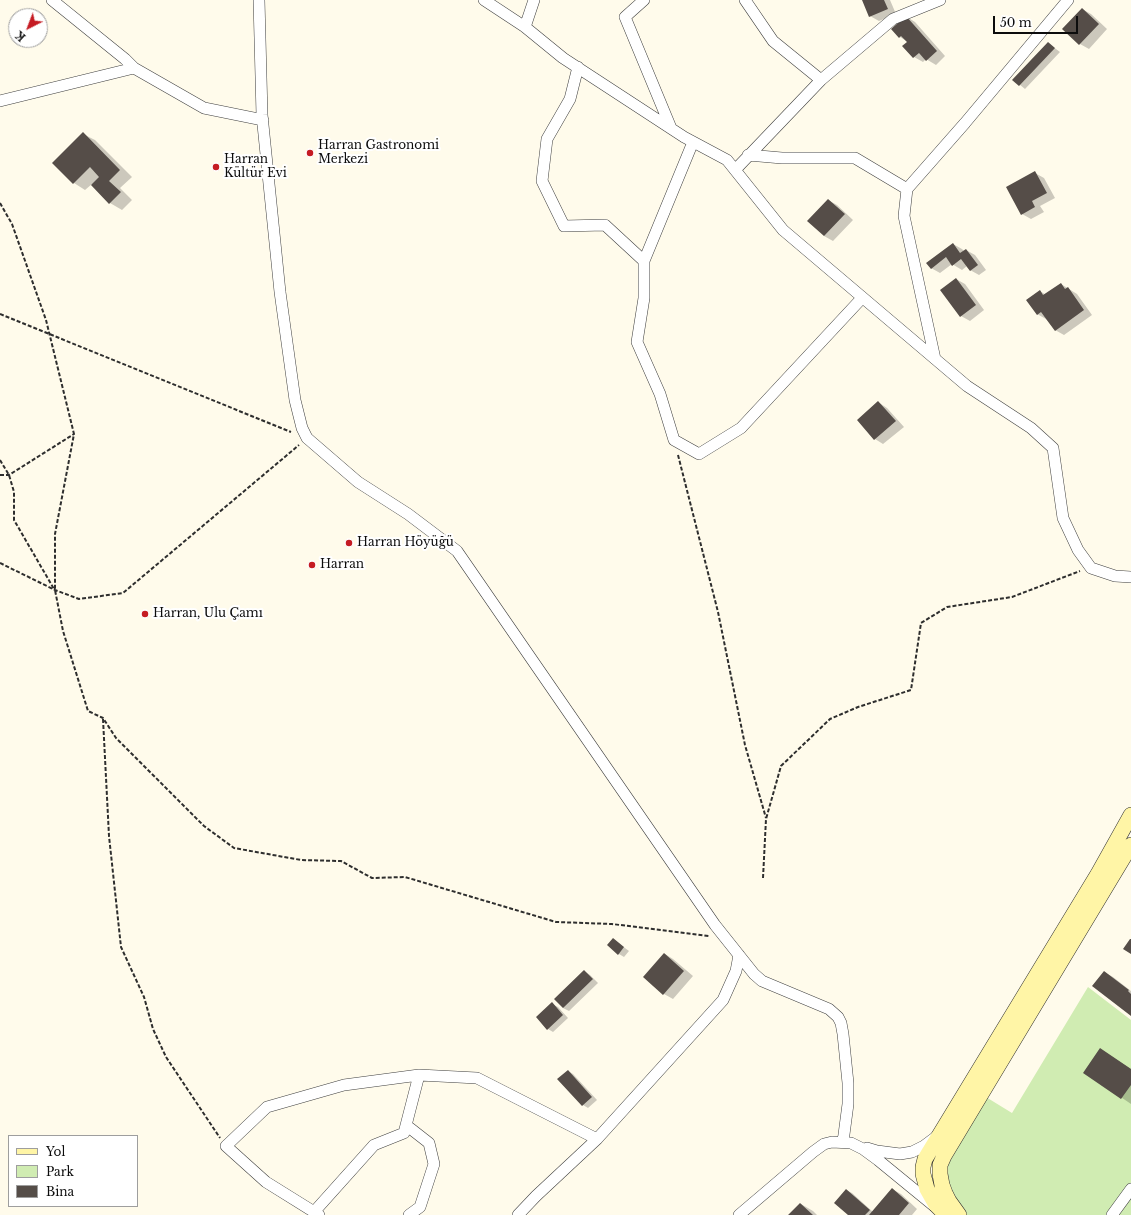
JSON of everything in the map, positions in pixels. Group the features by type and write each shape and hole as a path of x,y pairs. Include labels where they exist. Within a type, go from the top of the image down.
{"main road":[{"path":"946,1215 936,1205 927,1189 923,1174 925,1159 1098,874 1131,815"},
{"path":"959,1215 944,1193 940,1174 940,1166 944,1156 1130,848"}],"street":[{"path":"52,0 134,68 204,108 263,120"},
{"path":"259,0 263,120 280,292 295,400 302,428 308,438 358,482 408,514 457,551 715,925 754,974 762,981 829,1009 838,1017 843,1034 848,1083 847,1143"},
{"path":"484,0 525,27 563,58 693,142 726,160 783,230 967,386 1031,428 1053,448 1063,518 1078,550 1091,568 1115,576 1131,577"},
{"path":"525,27 534,0"},
{"path":"644,0 625,17 671,128"},
{"path":"745,0 773,41 821,80"},
{"path":"735,170 821,80 893,19 940,0"},
{"path":"935,359 904,216 907,189 965,123 1068,0"},
{"path":"578,67 570,99 547,139 542,181 564,226 605,225 644,260"},
{"path":"0,101 134,68"},
{"path":"693,142 644,260 644,298 636,342 660,394 674,440 699,454 741,428 862,298"},
{"path":"748,155 782,158 855,158 907,189"},
{"path":"518,1215 596,1139 723,1000 736,971 739,955"},
{"path":"419,1075 404,1133 374,1145 316,1213 266,1182 226,1146 267,1107 344,1084 419,1075 477,1078 596,1139"},
{"path":"406,1125 429,1143 434,1164 420,1207 409,1215"},
{"path":"739,1215 824,1144 832,1142 847,1143 877,1151 900,1154 912,1152 924,1146 940,1134"},
{"path":"847,1143 863,1149 946,1215"},
{"path":"1112,1215 1131,1189"}],"path":[{"path":"0,203 12,224 46,320 74,434 55,534 55,590 63,631 88,711 103,718 116,738 204,826 234,848 301,860 341,861 372,878 405,877 556,922 612,924 726,938"},
{"path":"0,314 308,438 122,593 79,599 55,590 0,563"},
{"path":"0,475 9,475 74,434"},
{"path":"674,440 718,612 745,745 766,819"},
{"path":"0,460 9,475 14,492 14,520 55,590"},
{"path":"763,878 766,819 781,766 830,720 858,707 912,690 922,624 947,607 1012,597 1091,568"},
{"path":"103,718 109,836 121,947 144,997 153,1029 166,1057 226,1146"}],"green space":[{"path":"1088,987 1131,1020 1131,1215 959,1215 954,1209 944,1156 981,1094 1012,1113"}],"building":[{"path":"862,0 884,0 888,9 869,17"},
{"path":"1082,8 1099,24 1079,45 1062,29"},
{"path":"906,16 937,51 926,61 919,53 913,58 902,46 907,42 901,36 899,38 891,29"},
{"path":"1048,42 1055,48 1019,86 1012,80"},
{"path":"83,132 120,170 109,181 121,192 109,204 91,185 99,177 90,167 73,184 52,163"},
{"path":"1035,171 1047,193 1032,201 1035,207 1021,215 1006,187"},
{"path":"828,199 845,214 824,236 807,221"},
{"path":"953,243 960,253 966,249 978,265 970,271 961,259 952,266 946,257 931,269 926,263"},
{"path":"956,278 976,305 960,317 940,290"},
{"path":"1061,283 1065,289 1068,287 1084,310 1055,331 1041,312 1037,315 1026,300 1040,290 1043,295"},
{"path":"878,401 896,421 874,440 857,420"},
{"path":"613,938 624,947 618,955 607,945"},
{"path":"1131,939 1131,954 1123,949"},
{"path":"664,953 684,971 663,995 643,977"},
{"path":"584,970 593,979 563,1008 554,999"},
{"path":"1104,971 1129,990 1128,991 1131,994 1131,1016 1092,986"},
{"path":"552,1002 563,1015 547,1030 536,1017"},
{"path":"1100,1048 1131,1069 1131,1085 1121,1099 1083,1073"},
{"path":"568,1070 592,1097 582,1106 557,1079"},
{"path":"892,1188 909,1203 899,1215 869,1215"},
{"path":"846,1189 870,1210 865,1215 848,1215 834,1203"},
{"path":"800,1203 813,1215 788,1215"}],"place":[{"name":"Harran Gastronomi Merkezi","path":"310,153"},
{"name":"Harran Kültür Evi","path":"216,167"},
{"name":"Harran Höyüğü","path":"349,543"},
{"name":"Harran","path":"312,565"},
{"name":"Harran, Ulu Çamı","path":"145,614"}]}
